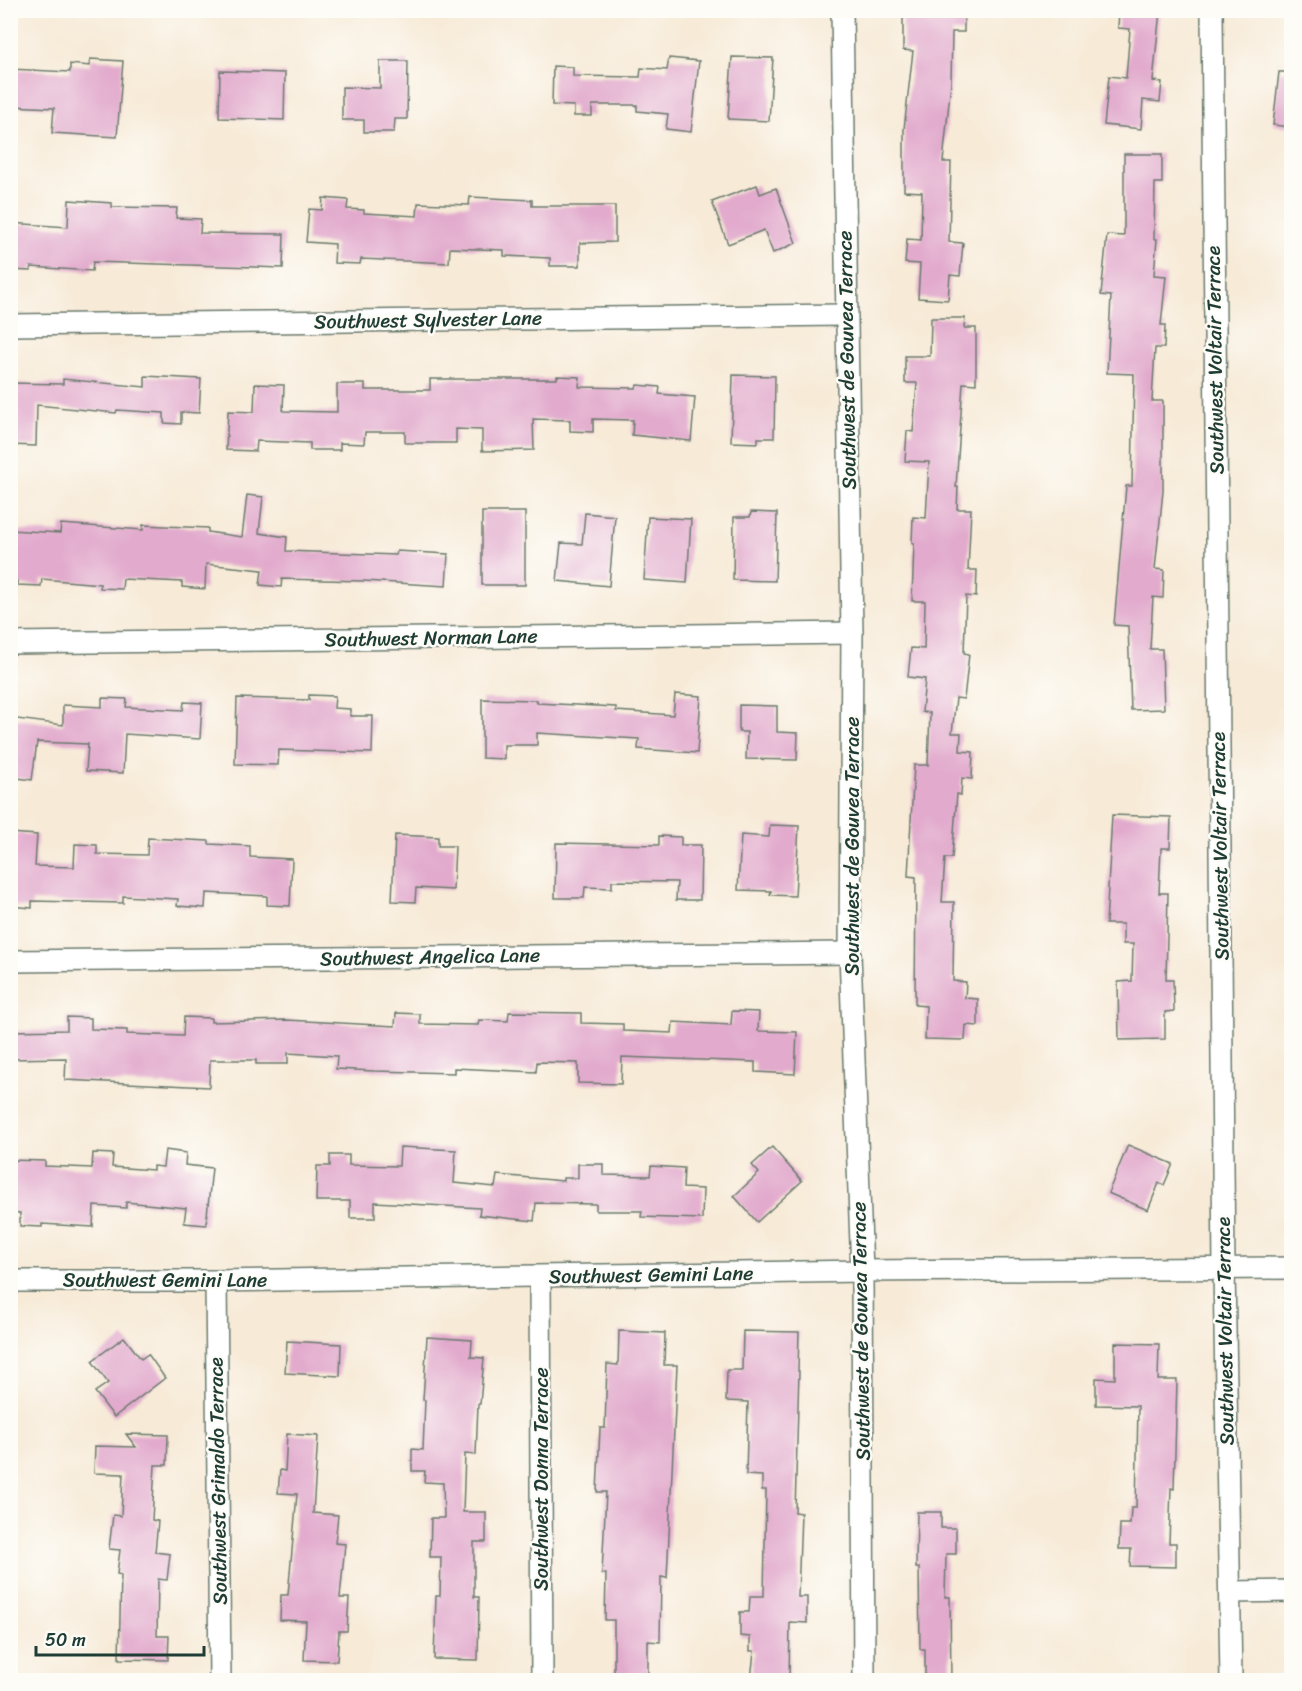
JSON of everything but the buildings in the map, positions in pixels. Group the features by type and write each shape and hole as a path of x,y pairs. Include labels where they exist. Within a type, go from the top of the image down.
{"street":[{"name":"Southwest de Gouvea Terrace","path":"842,10 852,633 850,953 862,1271 864,1680"},
{"name":"Southwest Voltair Terrace","path":"1212,10 1224,1269 1231,1680"},
{"name":"Southwest Sylvester Lane","path":"10,325 846,315"},
{"name":"Southwest Norman Lane","path":"10,643 852,633"},
{"name":"Southwest Angelica Lane","path":"10,961 850,953"},
{"name":"Southwest Gemini Lane","path":"10,1281 216,1281 862,1271 1292,1268"},
{"name":"Southwest Donna Terrace","path":"540,1277 542,1680"},
{"name":"Southwest Grimaldo Terrace","path":"216,1281 220,1680"},
{"path":"1230,1592 1292,1591"}]}
